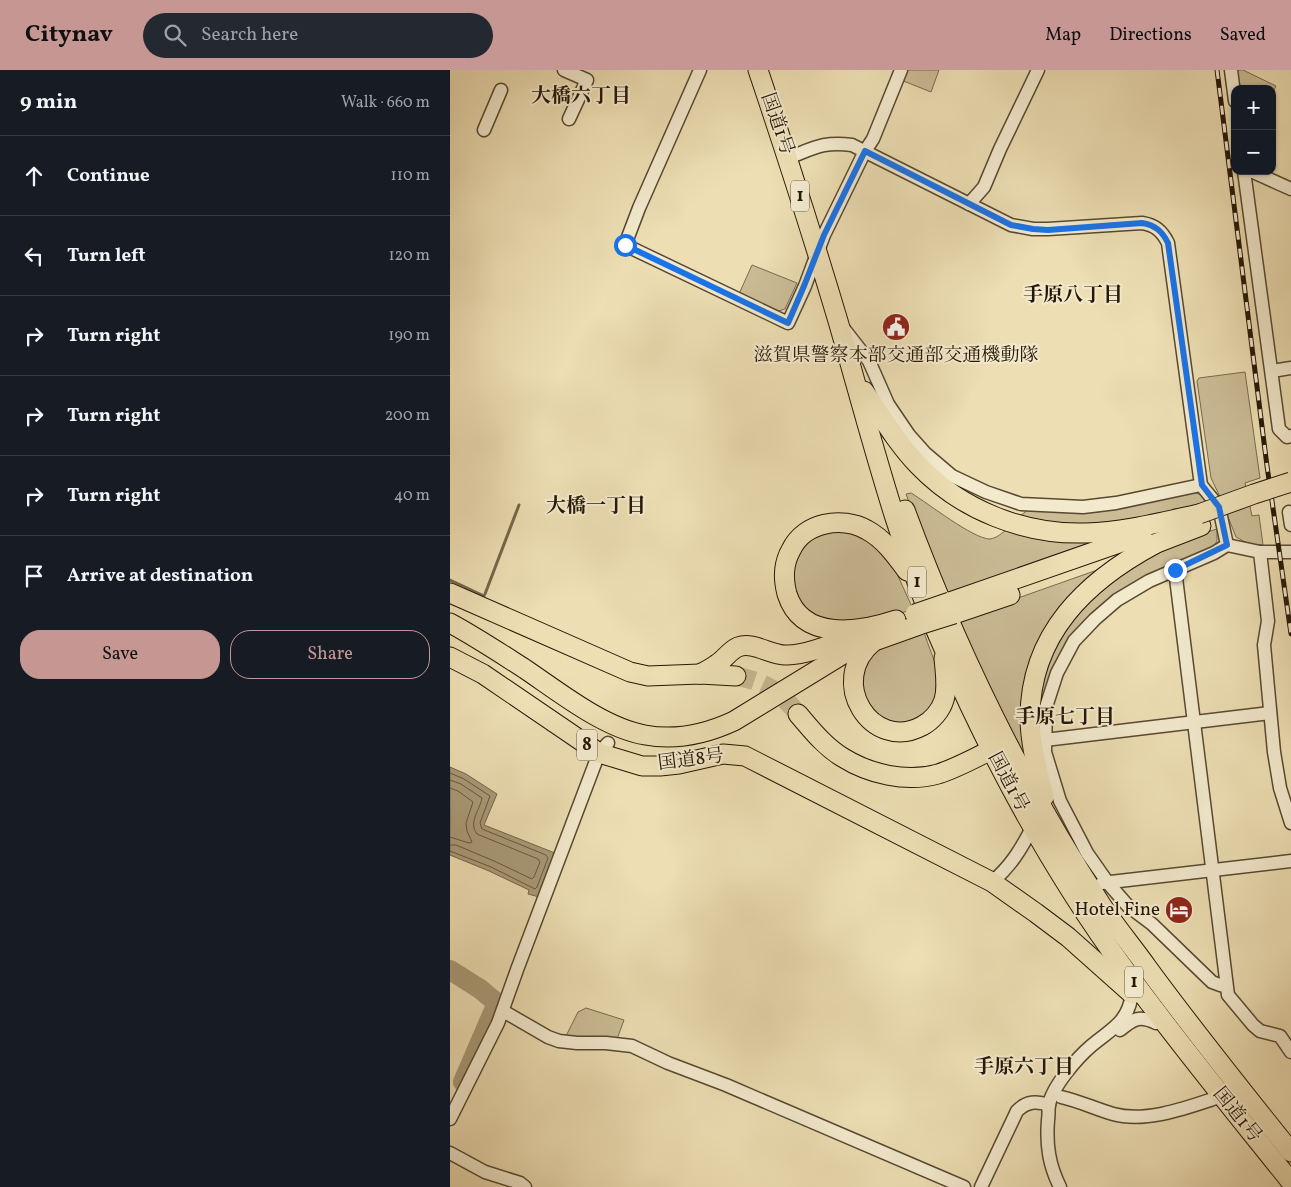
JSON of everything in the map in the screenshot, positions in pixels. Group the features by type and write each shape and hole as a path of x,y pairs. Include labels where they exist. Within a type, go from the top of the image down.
{"highway":[{"name":"国道1号","path":"758,70 818,254 888,496 920,615 943,646 999,745 1048,817 1099,884 1102,906 1191,1027 1291,1152"},
{"name":"国道1号","path":"838,322 938,597 973,675 1032,828 1137,994 1291,1182"},
{"path":"864,391 902,445 918,465 935,481 954,496 975,508 1016,524 1054,532 1087,533 1200,520"},
{"path":"1048,817 1031,740 1030,717 1032,695 1036,673 1044,651 1067,612 1082,596 1115,568 1155,544 1254,494 1291,482"},
{"path":"952,608 1200,520 1260,504 1290,503"},
{"path":"883,631 829,630 806,620 796,610 789,599 784,573 792,548 808,531 820,525 832,523 854,525 867,530 887,546 909,574 920,615"},
{"path":"700,674 718,664 729,653 740,646 753,646 775,655 789,655 821,648 883,631 920,615 952,608 1155,544"},
{"path":"450,593 630,672 648,676 700,674 736,676"},
{"path":"450,623 517,664 583,709 629,731 645,735 682,737 707,733 734,721 822,666 857,648 883,631"},
{"path":"883,631 858,661 853,674 853,685 857,700 869,719 891,732 906,732 917,729 928,723 938,711 944,700 943,646"},
{"name":"国道8号","path":"450,657 483,674 603,748 642,766 679,764 723,754 745,756 992,882"},
{"path":"798,714 819,738 841,756 867,769 890,776 913,777 936,774 958,766 999,745"},
{"name":"8","path":"992,882 1068,937 1137,994 1156,1023 1288,1187"},
{"path":"1137,994 1150,988 1147,966"}],"street":[{"path":"564,70 587,80 569,119"},
{"path":"700,70 657,165 625,245 788,323 818,254 824,235 865,151 873,139 901,70"},
{"path":"969,204 984,187 1038,70"},
{"path":"1231,70 1233,85"},
{"path":"484,130 502,90"},
{"path":"788,158 823,145 835,143 852,145 1011,225 1033,229 1142,223 1158,228 1168,243 1202,485 1219,507 1227,545"},
{"path":"1245,175 1279,429 1287,437 1291,436"},
{"path":"1260,175 1291,189"},
{"path":"838,322 869,360 888,404 914,441 952,476 986,492 1021,504 1083,507 1116,503 1202,485"},
{"path":"1272,371 1291,368"},
{"path":"1290,503 1291,525"},
{"path":"1226,986 1220,986 1212,982 1152,924 1099,884 1087,853 1060,801 1045,752 1046,707 1057,673 1074,641 1117,600 1149,582 1227,545 1260,552 1291,552"},
{"path":"1260,552 1268,621 1264,644 1274,752 1280,788 1291,823"},
{"path":"1175,570 1228,995 1253,1025 1260,1031 1280,1036 1291,1052"},
{"path":"1045,740 1270,713"},
{"path":"450,1119 488,1046 503,1011 531,932 603,748"},
{"path":"992,882 1012,863 1032,828"},
{"path":"1099,884 1291,861"},
{"path":"1060,1187 1051,1167 1047,1149 1049,1111 1069,1069 1089,1048 1126,1016 1137,994"},
{"path":"503,1011 548,1037 559,1041 632,1046 668,1063 964,1187"},
{"path":"1049,1111 1061,1097 1075,1073 1095,1052 1132,1020 1147,1019 1156,1023"},
{"path":"1061,1097 1115,1114 1132,1116 1188,1108 1216,1098"},
{"path":"981,1187 1018,1111 1024,1104 1038,1101 1049,1111"},
{"path":"450,1153 485,1172 520,1183 525,1187"}],"shaded area":[{"path":"906,70 939,70 931,92 901,80"},
{"path":"1236,70 1243,70 1274,85 1238,85"},
{"path":"752,265 797,283 785,309 779,311 739,294"},
{"path":"1245,372 1260,478 1245,483 1252,516 1259,515 1263,545 1249,544 1236,537 1211,478 1197,381 1199,378"},
{"path":"1190,492 1201,495 1208,504 1107,528 1017,518 1028,510 1097,512"},
{"path":"911,493 962,527 990,539 1007,529 1110,540 946,597 906,494"},
{"path":"834,529 868,537 892,563 913,609 866,625 816,618 799,601 792,579 796,557 811,538"},
{"path":"1217,529 1217,541 1214,546 1144,578 1090,619 1041,719 1039,718 1042,688 1049,665 1058,644 1085,606 1102,590 1139,563 1174,544"},
{"path":"1100,569 1052,625 1028,765 956,620"},
{"path":"924,632 938,673 939,682 938,690 931,705 920,717 898,723 889,722 870,713 858,681 860,671 875,652 894,642"},
{"path":"586,1008 624,1020 617,1039 566,1036 578,1012"}],"water":[{"path":"450,767 466,774 497,794 484,825 555,853 539,897 528,894 529,890 489,871 450,855"}],"waterway":[{"path":"485,594 519,505"},
{"path":"450,580 484,596"},
{"path":"450,970 480,989 497,1003 463,1082"}],"tunnel":[{"path":"736,676 771,688 798,714"}],"railway":[{"path":"1217,70 1267,466 1291,634"}],"place":[{"name":"滋賀県警察本部交通部交通機動隊","path":"896,327"},
{"name":"Hotel Fine","path":"1179,910"}],"district":[{"name":"大橋六丁目","path":"581,97"},
{"name":"手原八丁目","path":"1073,296"},
{"name":"大橋一丁目","path":"596,507"},
{"name":"手原七丁目","path":"1065,718"},
{"name":"手原六丁目","path":"1024,1068"}],"route":[{"path":"625,245 788,323 818,254 824,235 865,151 1011,225 1048,230 1142,223 1158,228 1168,243 1202,485 1219,507 1227,545 1214,553 1175,570"}]}
